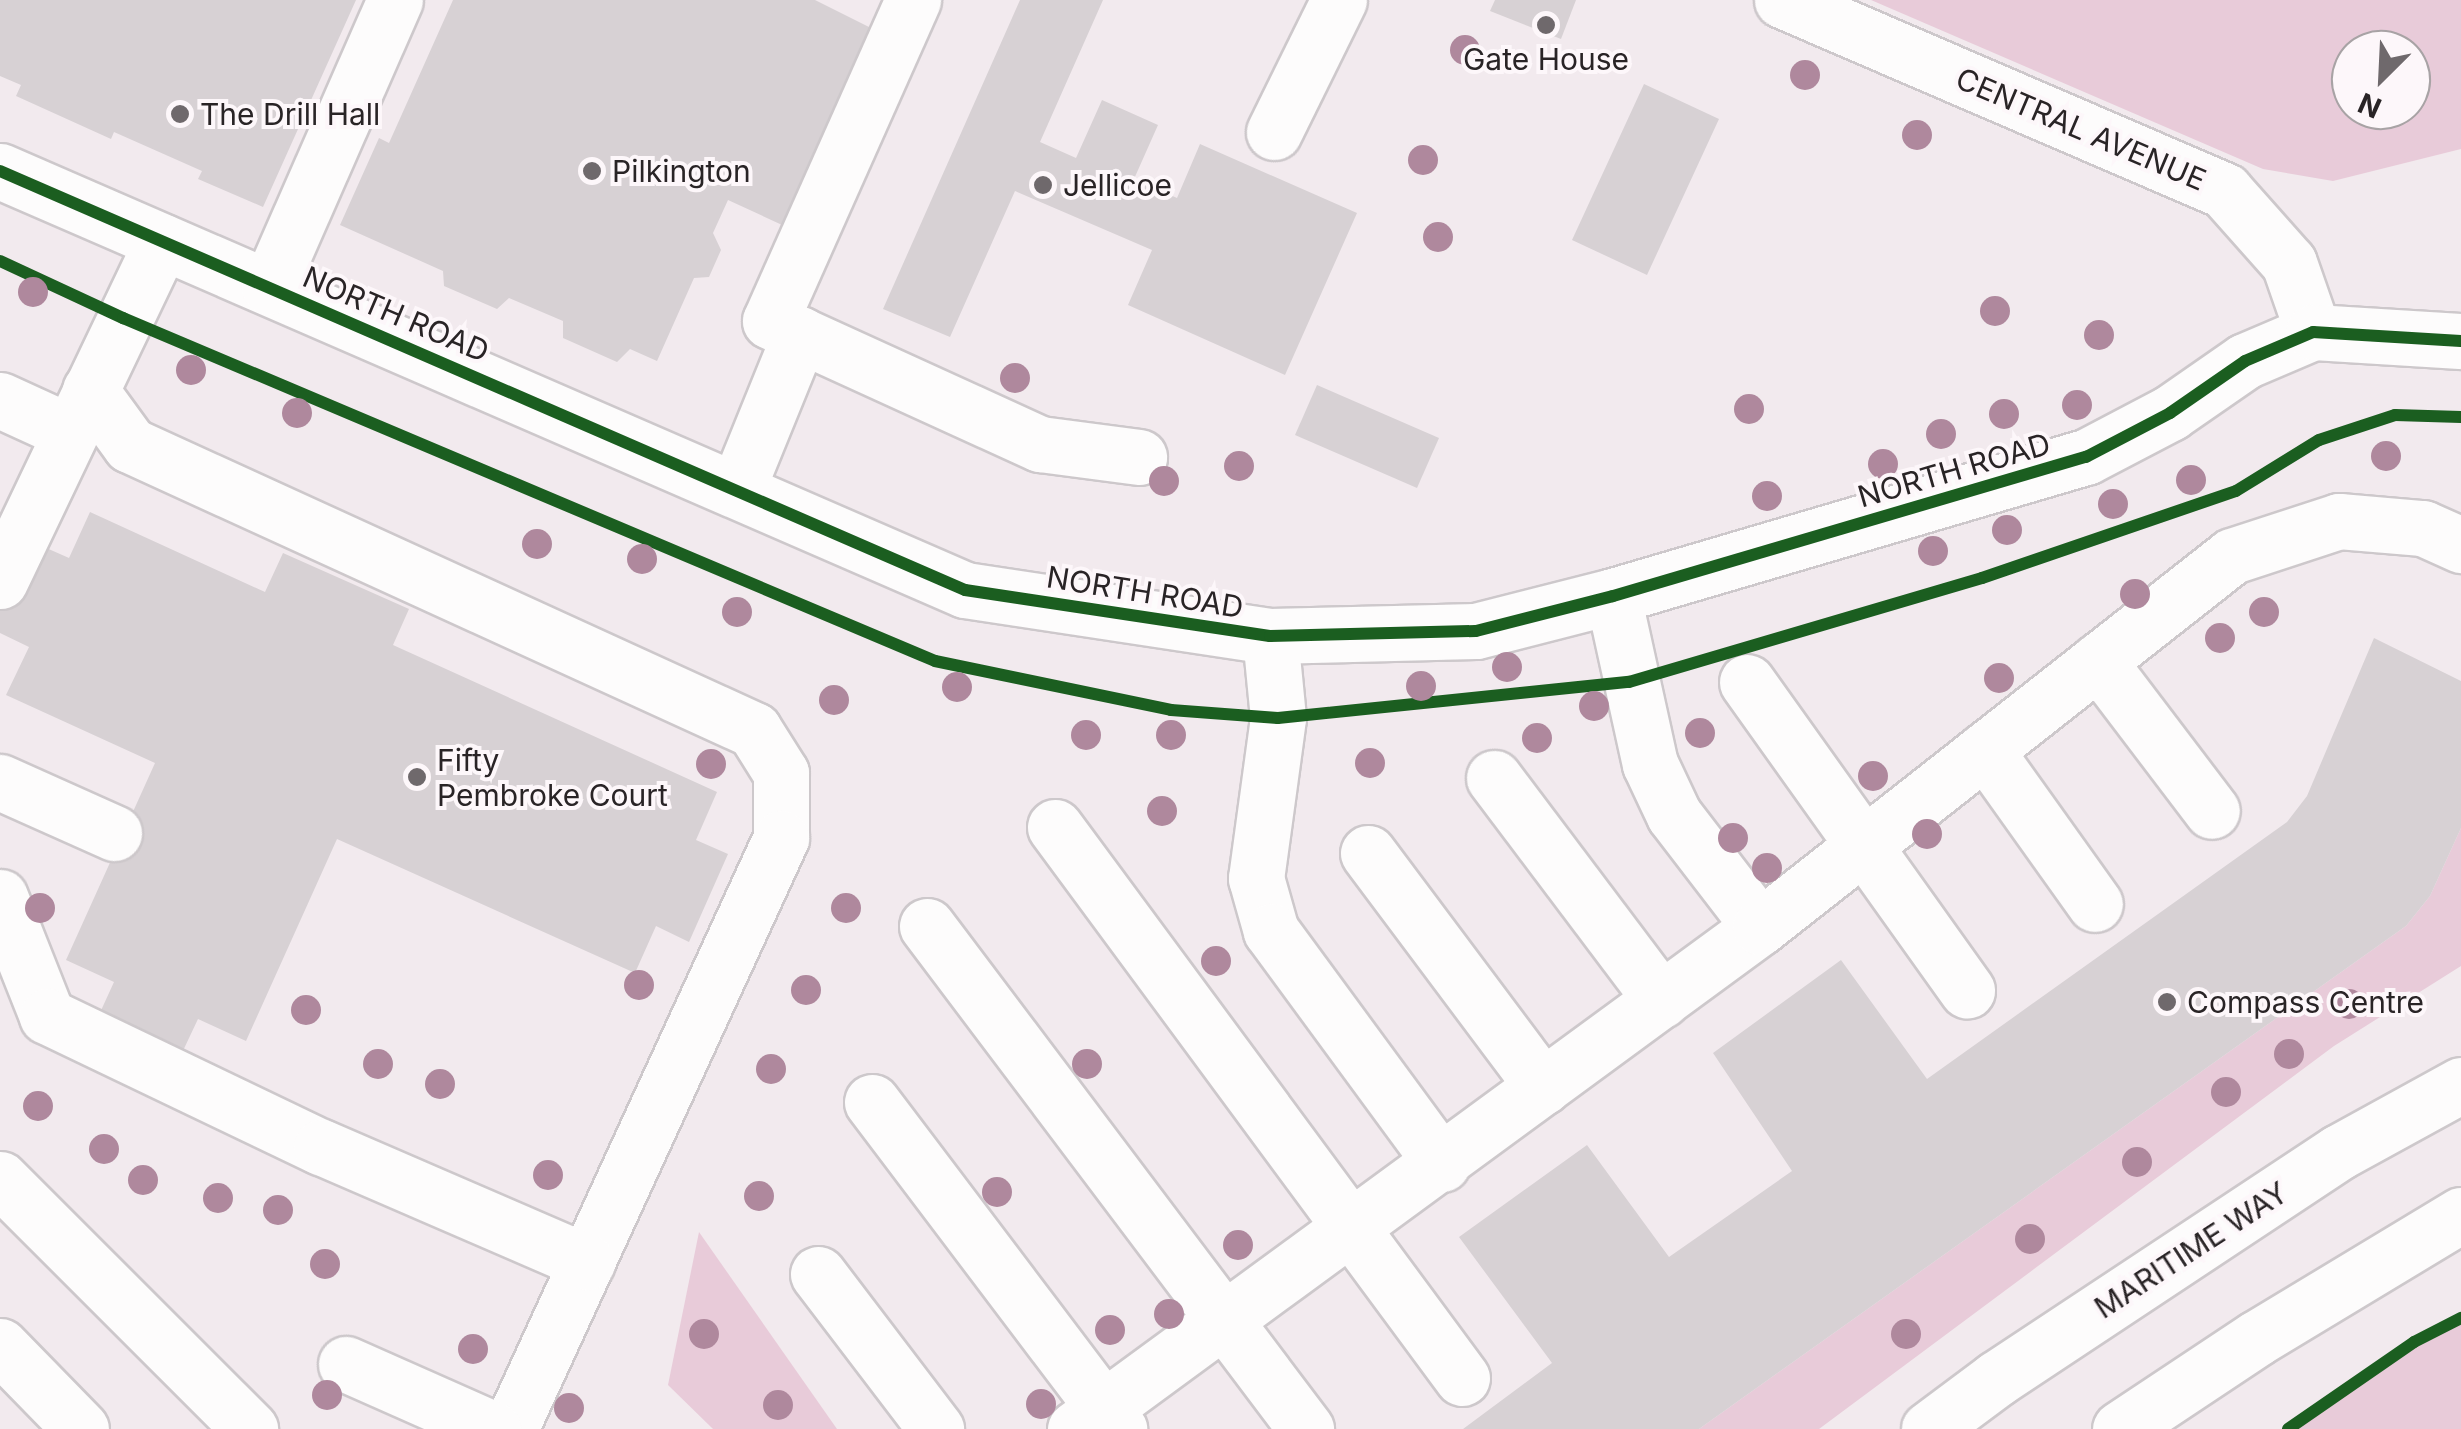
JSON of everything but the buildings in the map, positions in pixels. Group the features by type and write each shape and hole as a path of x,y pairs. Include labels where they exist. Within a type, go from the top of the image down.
{"street":[{"path":"269,287 395,0"},
{"path":"913,0 770,321 1040,444 1138,457"},
{"path":"1274,132 1338,0"},
{"name":"CENTRAL AVENUE","path":"1782,0 2225,191 2289,264 2313,332"},
{"name":"NORTH ROAD","path":"0,171 738,488 965,590 1270,636 1476,631 1613,596 2086,457 2170,412 2245,361 2313,332"},
{"path":"0,581 162,242"},
{"path":"2313,332 2461,340"},
{"path":"738,488 800,334"},
{"path":"0,400 80,411 130,445 754,730 781,773 780,838 510,1429"},
{"path":"872,1102 1099,1422 1224,1320 1442,1164 1760,927 2232,556 2339,521 2423,528 2461,545"},
{"path":"1613,596 1650,764 1674,816 1760,927"},
{"path":"1270,636 1278,718 1256,878 1271,930 1442,1164"},
{"path":"2098,661 2212,811"},
{"path":"1748,682 1967,990"},
{"path":"1985,750 2096,904"},
{"path":"1494,778 1662,1000"},
{"path":"0,782 114,833"},
{"path":"1056,826 1462,1378"},
{"path":"1368,854 1543,1088"},
{"path":"0,897 47,1016 321,1147 587,1262"},
{"path":"927,926 1306,1429"},
{"name":"MARITIME WAY","path":"1930,1429 2043,1348 2339,1152 2461,1085"},
{"path":"0,1180 250,1429"},
{"path":"2120,1429 2256,1338 2460,1215"},
{"path":"818,1274 936,1429"},
{"path":"0,1346 81,1429"},
{"path":"346,1364 493,1429"}],"shaded area":[{"path":"1871,0 2461,0 2461,149 2333,181 2263,169"},
{"path":"2461,828 2461,966 2334,1046 1819,1429 1699,1429 2406,926 2430,896"},
{"path":"699,1232 837,1429 713,1429 668,1385"},
{"path":"2461,1318 2461,1429 2288,1429 2414,1342"}],"cycle path":[{"path":"0,171 965,590 1270,636 1476,631 1613,596 2086,457 2170,413 2245,361 2313,332 2461,341"},
{"path":"0,261 123,318 935,661 1171,710 1278,718 1629,682 1982,578 2236,491 2319,440 2395,415 2461,417"},
{"path":"2288,1429 2414,1342 2461,1318"}],"place":[{"name":"Gate House","path":"1546,25"},
{"name":"The Drill Hall","path":"180,114"},
{"name":"Pilkington","path":"592,171"},
{"name":"Jellicoe","path":"1043,185"},
{"name":"Fifty Pembroke Court","path":"417,777"},
{"name":"Compass Centre","path":"2167,1002"}]}
